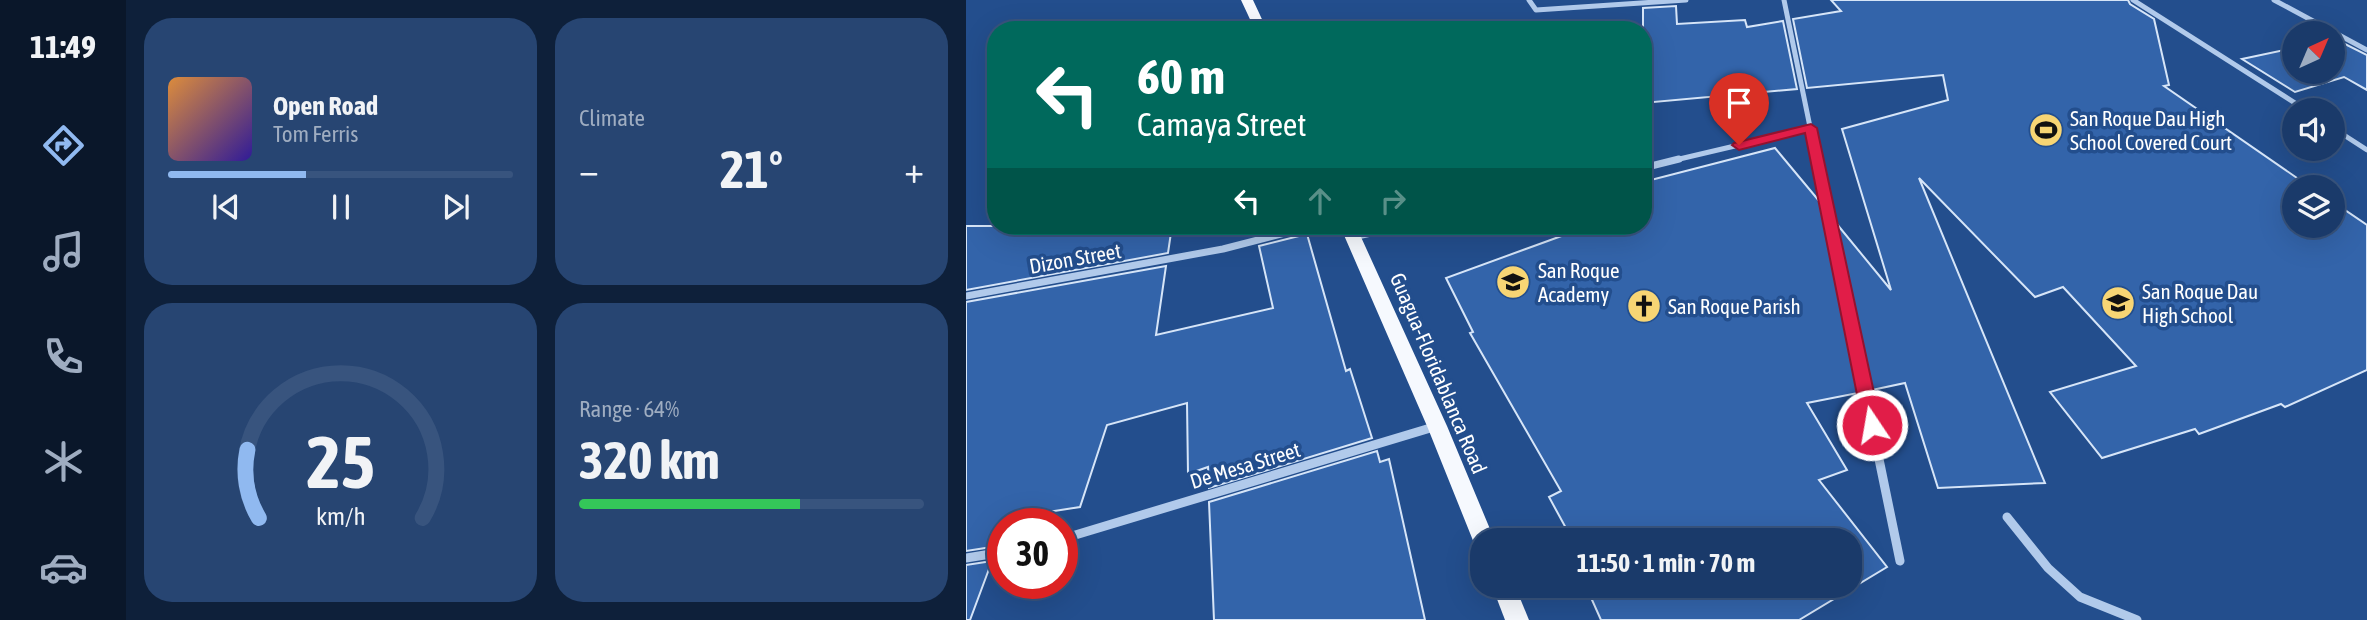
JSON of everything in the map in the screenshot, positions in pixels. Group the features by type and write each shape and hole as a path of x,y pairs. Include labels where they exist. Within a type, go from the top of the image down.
{"main road":[{"path":"1247,0 1257,21"},
{"name":"Guagua-Floridablanca Road","path":"1352,235 1437,426 1479,528"},
{"path":"1508,598 1517,620"}],"street":[{"path":"1528,0 1536,10 1686,0"},
{"path":"1784,0 1900,561"},
{"path":"2133,0 2287,98"},
{"path":"2274,0 2367,50"},
{"path":"1652,166 1811,128"},
{"path":"2345,136 2367,150"},
{"name":"Dizon Street","path":"966,296 1223,249 1277,235"},
{"name":"De Mesa Street","path":"1078,533 1437,426"},
{"path":"2007,517 2048,568 2080,597 2137,620"},
{"path":"966,558 987,555"}],"building":[{"name":"San Roque Dau High School","path":"1831,0 2128,0 2154,19 2169,85 2164,86 2293,175 2282,175 2282,238 2345,238 2345,210 2367,225 2367,370 2285,407 2281,404 2199,434 2195,429 2102,458 2050,392 2136,366 2063,287 2035,297 1919,178 2045,483 1938,488 1905,383 1872,390 1836,223 1891,290 1842,129 1948,100 1943,75 1807,88 1793,19 1841,11"},
{"path":"1676,6 1677,24 1745,20 1747,27 1783,21 1797,89 1652,102 1652,21 1643,21 1643,8"},
{"path":"2345,44 2367,55 2367,90 2345,78"},
{"path":"2282,51 2282,84 2242,59"},
{"path":"2282,84 2321,84 2295,92"},
{"path":"1775,148 1820,202 1858,393 1807,403 1847,470 1819,480 1857,528 1566,528 1549,497 1561,491 1470,333 1473,332 1446,278 1564,235 1652,235 1652,180"},
{"path":"966,226 987,226 987,235 1171,235 1168,253 966,290"},
{"path":"1307,235 1346,371 1350,369 1372,438 1209,488 1208,467 1188,474 1187,403 1107,425 1080,507 987,508 987,548 966,551 966,302 1166,266 1156,335 1273,308 1259,246"},
{"path":"1377,451 1380,462 1389,459 1425,620 1214,620 1209,502"},
{"path":"1862,535 1887,567 1862,582"},
{"path":"987,562 987,574 970,620 966,620 966,565"},
{"path":"1591,598 1836,598 1799,620 1601,620"}],"place":[{"name":"San Roque Dau High School Covered Court","path":"2046,130"},
{"name":"San Roque Academy","path":"1513,282"},
{"name":"San Roque Dau High School","path":"2118,303"},
{"name":"San Roque Parish","path":"1644,306"}],"route":[{"path":"1739,145 1811,128 1872,425"}]}
